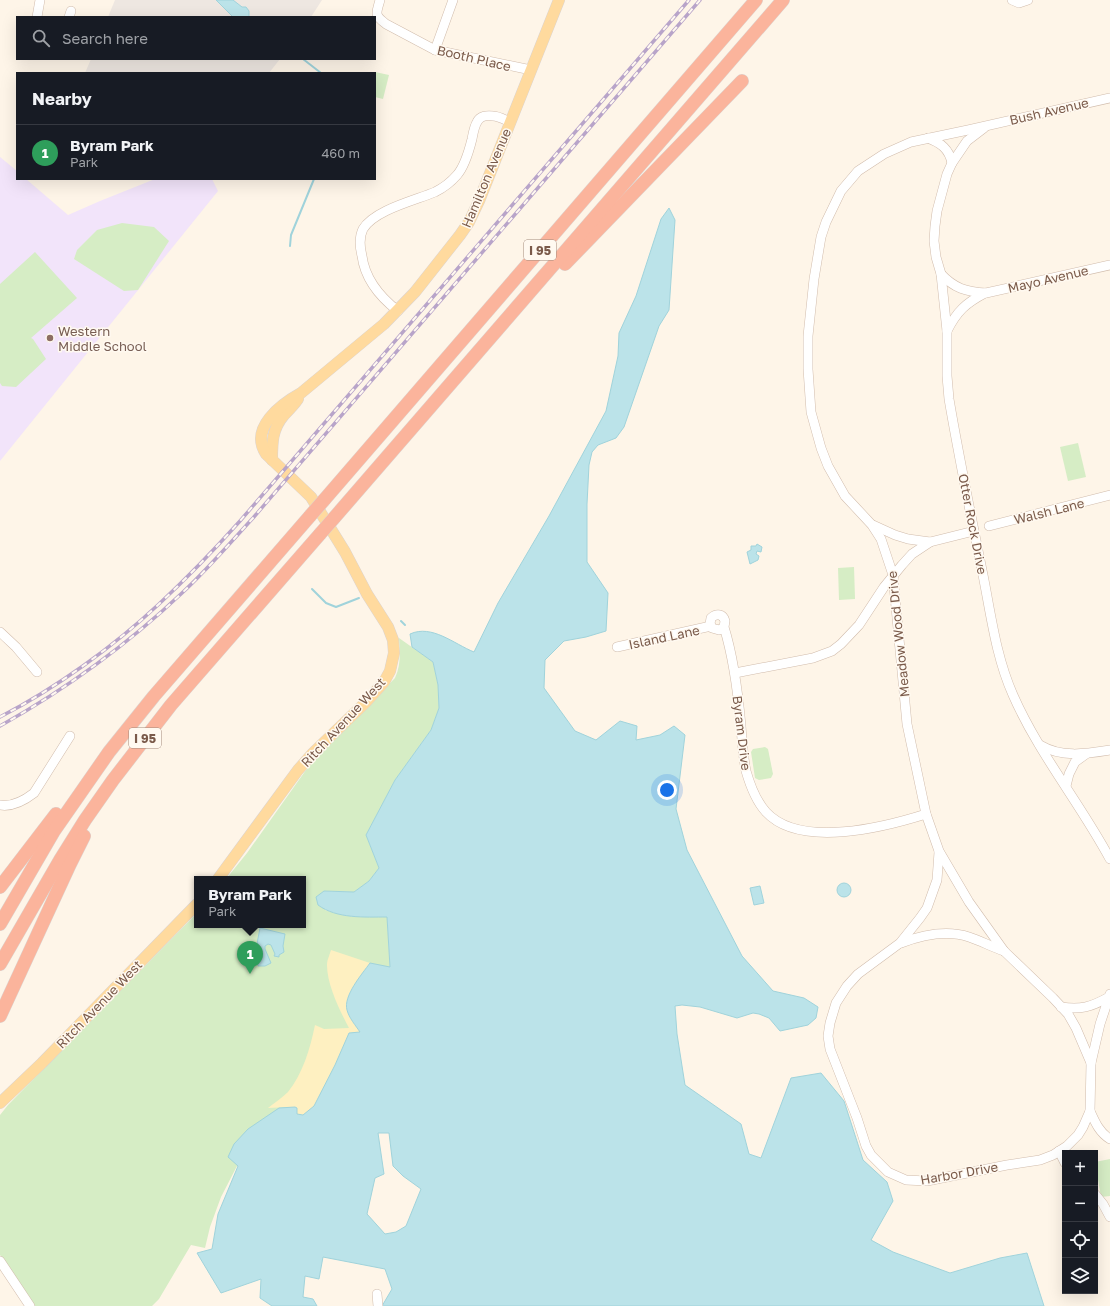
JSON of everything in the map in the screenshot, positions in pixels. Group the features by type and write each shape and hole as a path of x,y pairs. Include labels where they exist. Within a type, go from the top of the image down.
{"highway":[{"name":"I 95","path":"0,924 54,831 109,752 154,696 756,0"},
{"name":"I 95","path":"0,964 72,840 127,761 179,696 783,0"},
{"path":"500,326 559,270 742,81"},
{"path":"0,887 54,817 109,752"},
{"path":"0,1016 72,859 127,761"}],"main road":[{"name":"Hamilton Avenue","path":"345,552 311,498 266,454 262,448 262,430 271,417 290,399 301,393 398,311 448,252 469,222 559,0"},
{"name":"Ritch Avenue West","path":"220,876 298,770 313,752 384,682 390,671 394,653 388,627 367,594 345,552"},
{"name":"Ritch Avenue West","path":"0,1103 42,1063 194,907"}],"street":[{"path":"37,16 40,0"},
{"name":"Booth Place","path":"380,0 377,10 377,17 386,24 435,50 531,70"},
{"path":"435,50 453,0"},
{"path":"1012,0 1019,3 1028,0"},
{"name":"Bush Avenue","path":"988,125 1110,98"},
{"path":"398,311 370,282 363,262 361,246 361,237 364,229 369,223 386,211 436,192 445,187 457,175 466,159 474,129 479,119 494,116 510,122"},
{"name":"Meadow Wood Drive","path":"988,125 911,142 884,154 863,167 848,181 841,191 826,222 821,237 814,279 808,336 808,370 813,418 821,448 831,470 845,496 872,524 881,539 893,575 907,724 926,814 938,851 969,902 1004,951 1068,1014 1076,1028 1091,1063"},
{"name":"Otter Rock Drive","path":"988,125 967,141 952,162 937,211 934,241 940,274 947,331 947,376 949,399 989,609 1005,676 1030,732 1056,774 1066,786 1090,823 1110,859"},
{"path":"928,138 938,142 947,149 952,162"},
{"name":"Mayo Avenue","path":"940,274 960,289 977,293 986,293 1110,265"},
{"name":"Mayo Avenue","path":"947,331 952,321 962,308 969,302 986,293"},
{"name":"Walsh Lane","path":"989,526 1110,495"},
{"path":"872,524 882,530 902,537 930,542 974,531"},
{"path":"734,673 813,658 832,651 841,644 859,625 893,575 912,554 930,542"},
{"name":"Byram Drive","path":"711,626 710,620 716,614 723,616 725,619 724,627 734,673 746,771 752,789 766,813 784,825 831,833 856,831 926,814"},
{"path":"711,626 718,630 724,627"},
{"name":"Island Lane","path":"617,647 711,626"},
{"path":"0,632 16,647 37,672"},
{"path":"0,805 8,806 26,799 34,793 70,736"},
{"path":"1038,744 1048,749 1070,755 1110,750"},
{"path":"1066,786 1069,774 1075,762 1086,754"},
{"name":"Harbor Drive","path":"938,851 937,880 930,902 920,918 900,943 861,972 848,986 836,1003 830,1023 828,1036 832,1055 858,1118 866,1146 871,1155 888,1172 906,1180 919,1182 1040,1160 1059,1151 1078,1135 1083,1127 1090,1111 1091,1063"},
{"name":"Harbor Drive","path":"900,943 915,938 943,934 968,937 1004,951"},
{"path":"1061,1007 1080,1009 1095,1004 1109,996"},
{"path":"1091,1063 1100,1024 1109,996"},
{"path":"1090,1111 1097,1126 1105,1136 1110,1139"},
{"path":"1059,1151 1062,1157"},
{"path":"1098,1198 1110,1217"},
{"path":"0,1261 30,1306"},
{"path":"377,1294 378,1306"}],"shaded area":[{"path":"115,0 322,0 312,16 108,16"},
{"path":"91,60 279,60 270,72 85,72"},
{"name":"Western Middle School","path":"0,157 16,170 16,180 27,180 68,215 152,180 212,180 218,191 0,461"}],"green space":[{"path":"376,72 389,75 383,99 376,97"},
{"path":"122,223 154,227 169,241 138,290 124,291 74,259 77,250 97,230"},
{"path":"35,252 77,298 31,338 46,359 16,387 2,386 0,383 0,284"},
{"path":"1078,443 1086,477 1068,481 1060,447"},
{"path":"854,567 855,599 839,600 838,568"},
{"path":"399,638 433,662 438,685 439,708 431,730 395,780 366,835 379,868 369,881 354,892 324,891 325,910 347,916 387,917 390,968 376,1043 243,1145 237,1166 221,1197 210,1227 205,1248 191,1245 159,1299 152,1306 34,1306 0,1255 0,1115 8,1105 194,916 194,928 306,928 306,876 228,876 247,853 306,770 395,678 400,654"},
{"path":"765,747 768,749 773,774 771,778 759,780 755,778 751,752 753,749"},
{"path":"1110,1159 1110,1196 1101,1197 1098,1180 1098,1161"}],"sand":[{"path":"331,950 390,968 372,1017 305,1123 289,1107 268,1108 288,1092 298,1077 311,1043 315,1025 324,1029 349,1028 338,1006 329,981 327,965"}],"water":[{"path":"216,0 233,0 242,7 246,7 249,11 249,16 232,16"},
{"path":"669,208 675,220 669,310 659,326 624,427 616,438 598,445 592,452 589,465 587,562 608,593 606,631 586,637 564,641 545,660 544,688 575,731 596,740 620,721 637,726 636,740 660,735 674,726 685,735 676,809 687,850 742,956 773,991 804,998 818,1007 816,1018 808,1025 780,1031 769,1018 759,1014 753,1013 737,1018 700,1007 682,1005 675,1006 677,1034 685,1085 741,1124 749,1154 761,1158 791,1078 821,1073 844,1101 863,1160 887,1182 893,1201 871,1240 893,1252 950,1273 1000,1258 1027,1253 1044,1306 382,1306 392,1289 385,1269 323,1257 319,1279 305,1276 303,1297 313,1299 317,1306 272,1306 260,1298 261,1279 221,1293 197,1253 212,1249 218,1214 238,1166 228,1157 234,1144 248,1129 279,1108 295,1107 297,1108 297,1114 303,1115 314,1106 335,1065 349,1033 360,1032 347,1010 350,992 370,963 390,967 387,917 351,916 334,913 318,905 316,897 324,891 354,892 369,881 379,868 366,835 395,780 431,730 439,708 438,685 433,662 412,647 410,634 426,631 435,633 474,652 498,603 549,516 606,411 618,356 619,333 636,296 661,219","holes":["378,1133 389,1133 393,1166 403,1176 421,1189 406,1226 396,1232 385,1234 367,1214 375,1178 384,1174"]},
{"path":"757,544 762,547 761,552 757,551 756,554 759,556 758,560 750,564 747,552 751,550 751,546 756,546"},
{"path":"841,883 847,883 851,887 851,893 847,897 841,897 837,893 837,887"},
{"path":"760,886 764,903 754,905 750,888"},
{"path":"260,928 285,934 283,946 284,952 279,955 279,957 274,956 275,954 271,945 268,944 265,946 271,963 265,966 258,966 256,949"}],"waterway":[{"path":"304,60 320,72"},
{"path":"290,246 291,235 314,180"},
{"path":"312,589 326,603 336,607 359,598"},
{"path":"401,621 405,625"}],"railway":[{"path":"0,717 63,680 123,636 180,584 210,553 240,521 689,0"},
{"path":"0,726 49,697 118,648 140,631 200,575 253,518 700,0"}],"place":[{"name":"Western Middle School","path":"50,338"},
{"name":"Byram Park","path":"250,974"}]}
